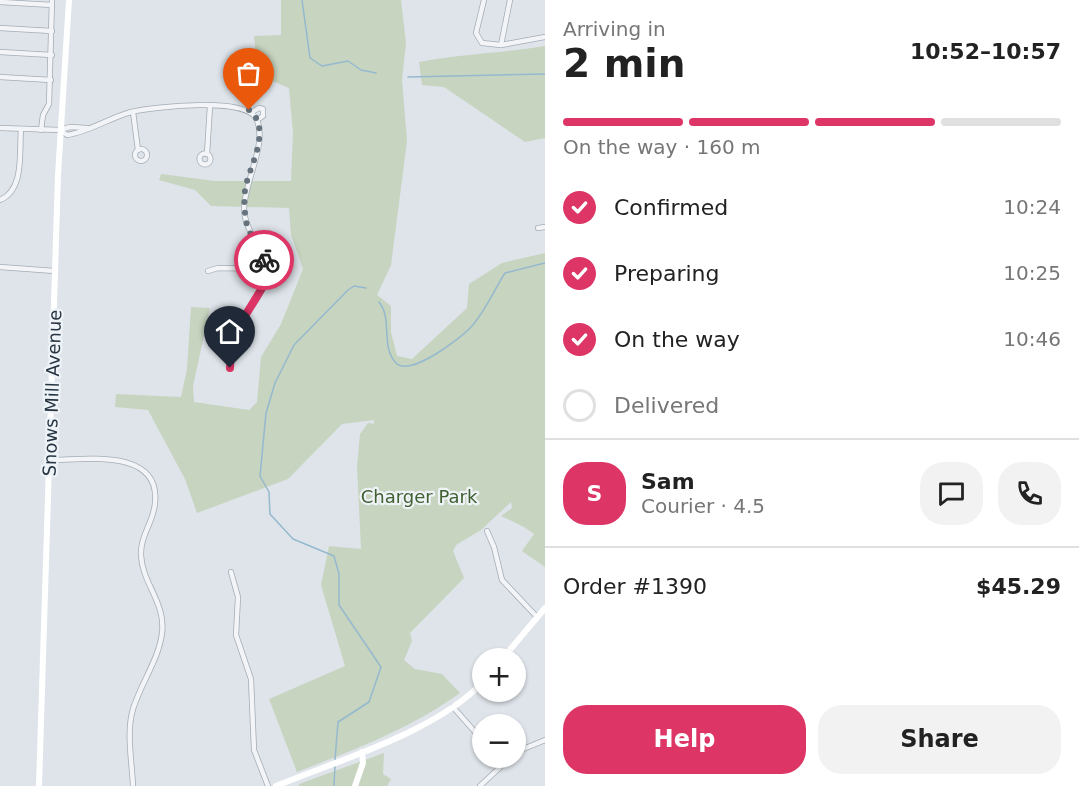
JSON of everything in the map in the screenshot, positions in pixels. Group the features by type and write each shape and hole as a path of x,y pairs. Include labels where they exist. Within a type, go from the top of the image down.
{"main road":[{"name":"Snows Mill Avenue","path":"39,786 60,130 69,0"},
{"path":"511,648 545,608"},
{"path":"276,786 379,744 453,707 472,691"},
{"path":"354,786 363,763 379,744"},
{"path":"362,752 363,763"}],"street":[{"path":"484,0 476,33 482,43 501,45 545,37"},
{"path":"501,45 510,0"},
{"path":"0,2 52,3 49,104 43,115 41,130"},
{"path":"0,28 52,31"},
{"path":"0,52 52,55"},
{"path":"0,77 51,80"},
{"path":"0,128 60,130 67,135 79,134 87,128 133,112 175,106 245,108 252,112 257,120 258,145 245,191 245,216 266,269 264,285 232,337 230,368"},
{"path":"207,154 210,106"},
{"path":"252,112 263,109 263,116 257,120"},
{"path":"133,112 138,150"},
{"path":"0,200 12,192 17,181 21,129"},
{"path":"538,228 545,227"},
{"path":"0,267 55,272"},
{"path":"208,271 218,268 266,269"},
{"path":"50,460 129,462 144,471 153,487 155,503 141,544 141,559 161,607 162,632 160,644 131,716 133,786"},
{"path":"487,531 494,547 502,580 537,617"},
{"path":"231,572 238,597 236,635 251,679 254,750 268,786"},
{"path":"453,707 472,729"},
{"path":"526,748 545,740"},
{"path":"480,786 499,768"}],"green space":[{"name":"Charger Park","path":"281,0 401,0 406,43 402,80 407,141 391,265 377,295 391,306 391,332 397,356 412,359 467,308 469,284 502,263 545,253 545,567 522,551 534,534 501,516 512,508 511,502 481,530 456,545 453,551 464,578 410,633 412,641 404,660 415,669 442,674 460,693 401,728 297,772 269,699 345,666 321,585 329,546 361,549 357,466 360,434 368,423 374,424 374,420 342,424 288,479 197,513 185,479 148,410 115,407 116,394 181,397 187,369 191,307 210,308 193,386 194,402 249,410 257,402 261,357 281,324 303,269 291,235 289,208 211,206 195,190 159,180 161,174 215,181 291,181 293,133 289,88 258,75 254,36 281,35"},
{"path":"545,46 545,138 525,142 444,87 422,85 419,62"},
{"path":"384,753 383,774 391,779 387,786 299,786 299,784"}],"waterway":[{"path":"302,0 310,58 322,66 348,61 361,70 376,73"},
{"path":"408,77 545,74"},
{"path":"379,302 385,316 391,356 396,363 403,366 412,365 435,355 471,327 505,273 545,263"},
{"path":"335,760 338,722 369,702 381,667 339,605 339,574 334,556 293,539 270,514 269,492 260,476 266,413 275,383 294,345 348,290 354,286 366,288"},
{"path":"334,786 335,765"}],"way so far":[{"path":"249,110 257,120 259,135 256,157 245,191 244,209 248,228 264,260"}],"route":[{"path":"230,368 232,337 264,285 266,269 264,260"}]}
